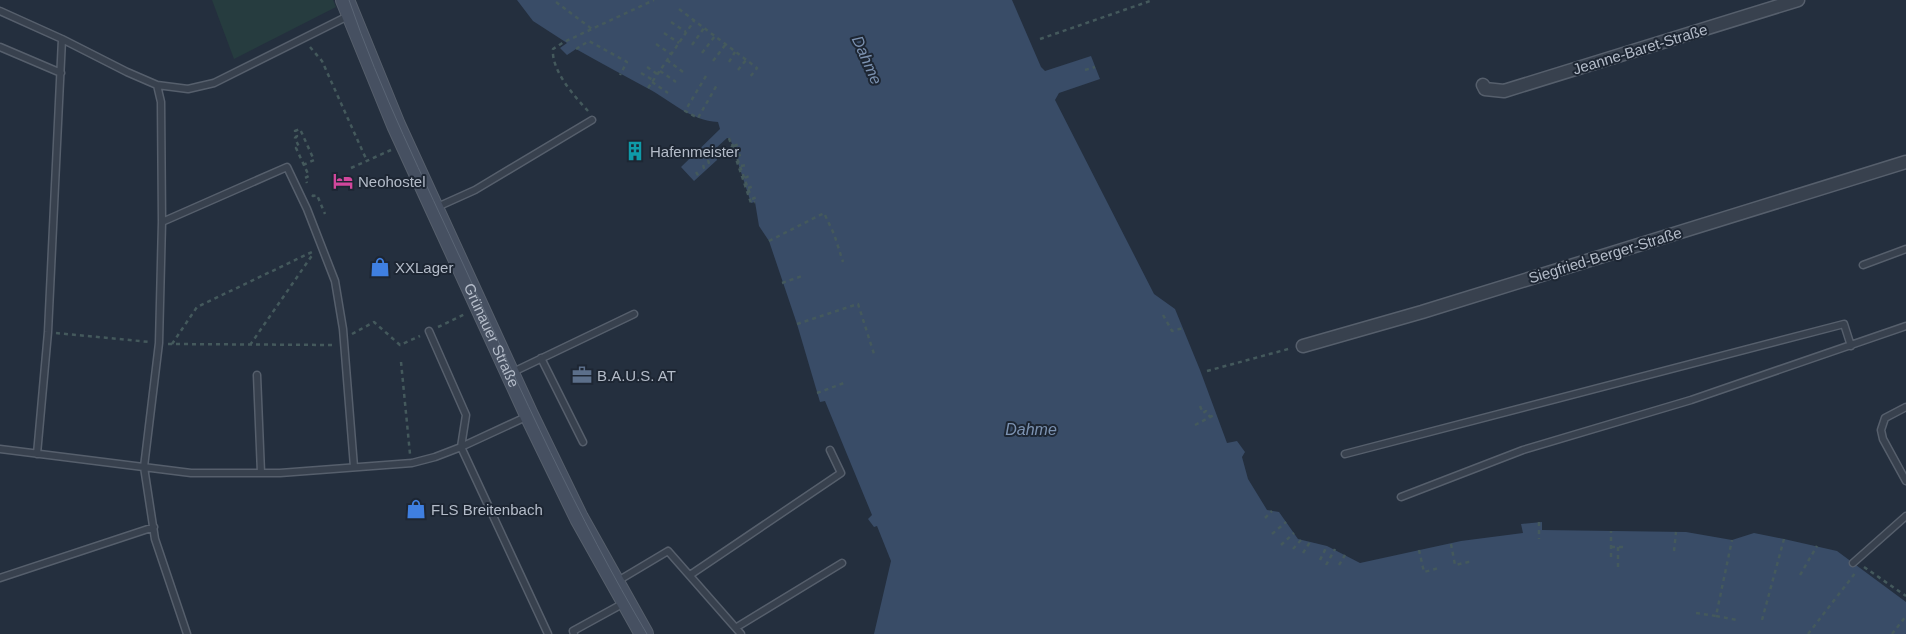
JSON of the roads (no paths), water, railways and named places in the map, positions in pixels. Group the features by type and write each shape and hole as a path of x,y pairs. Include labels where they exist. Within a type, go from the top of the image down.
{"main road":[{"name":"Grünauer Straße","path":"347,7 396,125 529,415 579,518 644,634"}],"street":[{"name":"Jeanne-Baret-Straße","path":"1483,85 1485,89 1504,91 1798,0"},
{"name":"Siegfried-Berger-Straße","path":"1303,346 1432,309 1906,162"}],"lane":[{"path":"0,12 62,39 157,85 188,89 214,83 305,36 347,7"},
{"path":"36,454 48,332 62,39"},
{"path":"0,47 61,73"},
{"path":"157,85 161,102 162,222 159,343 144,467 155,539 187,634"},
{"path":"434,208 475,190 592,120"},
{"path":"162,222 287,167 307,209 335,281 344,345 354,467"},
{"path":"1863,265 1906,249"},
{"path":"510,373 634,314"},
{"path":"1345,454 1844,324 1851,346"},
{"path":"1401,497 1523,450 1691,400 1906,326"},
{"path":"429,332 466,416 461,447 548,634"},
{"path":"541,358 583,442"},
{"path":"257,375 261,473"},
{"path":"1906,407 1885,418 1881,430 1883,439 1906,481"},
{"path":"0,449 191,473 261,473 412,463 461,447 529,415"},
{"path":"690,575 841,473 830,450"},
{"path":"1854,561 1903,522 1906,516"},
{"path":"0,578 154,528"},
{"path":"615,583 668,551 742,634"},
{"path":"737,627 842,563"},
{"path":"574,634 573,631 625,602"}],"water":[{"name":"Dahme","path":"517,0 1012,0 1041,67 1045,71 1091,56 1100,79 1059,93 1055,100 1154,294 1175,309 1227,443 1237,441 1245,452 1242,457 1248,479 1267,510 1279,512 1298,539 1327,546 1360,563 1461,541 1523,533 1521,524 1542,522 1542,530 1686,532 1732,540 1754,533 1837,551 1906,602 1906,634 874,634 891,561 877,526 874,527 868,519 872,515 825,401 820,402 797,324 769,241 759,226 755,202 751,203 730,138 727,138 715,149 717,160 694,181 681,167 720,129 718,122 708,121 690,114 576,49 567,55 560,48 567,43 533,21"}],"tram line":[{"path":"349,0 374,68 403,134 528,406 573,499 647,634"}],"place":[{"name":"Hafenmeister","path":"635,151"},
{"name":"Neohostel","path":"343,181"},
{"name":"XXLager","path":"380,267"},
{"name":"B.A.U.S. AT","path":"582,375"},
{"name":"FLS Breitenbach","path":"416,509"}]}
